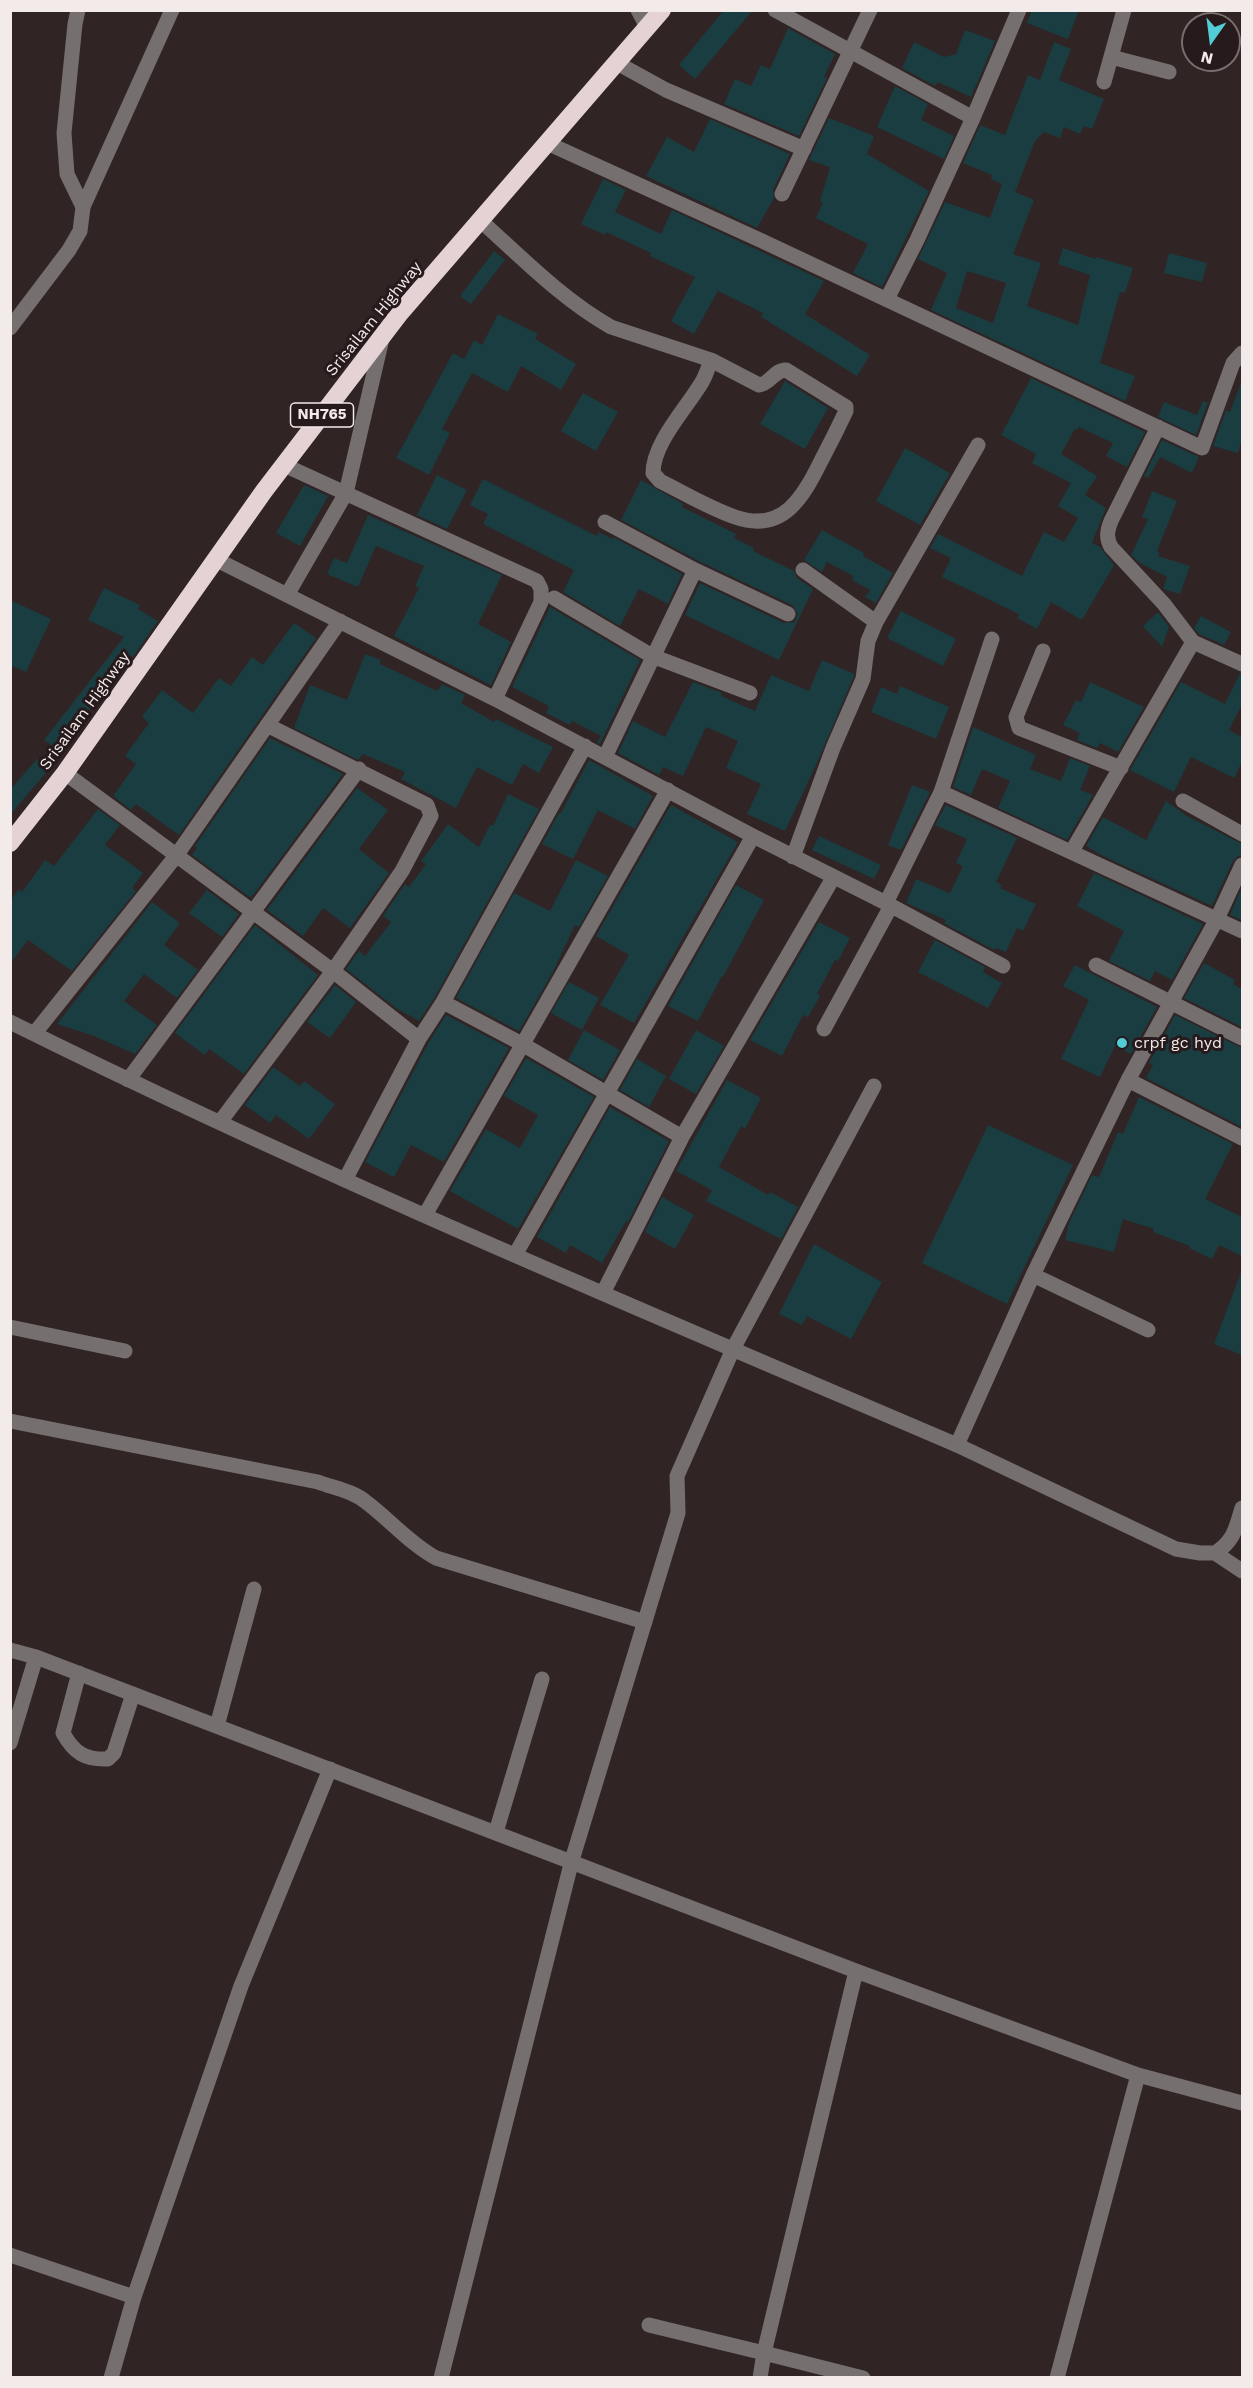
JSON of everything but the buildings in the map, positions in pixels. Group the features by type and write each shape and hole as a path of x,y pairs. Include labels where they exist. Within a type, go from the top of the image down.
{"highway":[{"name":"Srisailam Highway","path":"10,843 65,773 284,465 383,336 662,10"}],"street":[{"path":"78,10 64,133 67,174 82,207"},
{"path":"10,328 69,250 80,231 82,207 172,10"},
{"path":"638,10 648,27"},
{"path":"775,10 973,118"},
{"path":"782,194 870,10"},
{"path":"887,299 973,118 1019,10"},
{"path":"1104,81 1124,10"},
{"path":"1111,57 1169,72"},
{"path":"617,63 666,90 804,149"},
{"path":"547,143 887,299 1202,448 1233,363 1242,353"},
{"path":"481,220 536,271 599,321 711,360 759,385 765,384 778,372 786,370 846,407 806,491 798,502 784,514 757,520 737,518 660,481 653,473 653,462 659,448 703,381 711,360"},
{"path":"287,595 346,493 383,336"},
{"path":"1158,427 1111,521 1107,530 1107,540 1164,604 1193,642 1242,664"},
{"path":"793,857 833,748 863,679 868,641 876,622 978,445"},
{"path":"284,465 537,581 541,589 541,602 495,699"},
{"path":"605,522 695,570 788,614"},
{"path":"217,560 495,699 1004,966"},
{"path":"605,757 695,570"},
{"path":"803,570 876,622"},
{"path":"554,598 652,656 750,693"},
{"path":"34,1034 176,856 340,621"},
{"path":"824,1029 889,905 941,792 992,639"},
{"path":"1072,851 1193,642"},
{"path":"1043,651 1017,717 1019,728 1121,768"},
{"path":"220,1122 333,971 402,871 431,816 428,805 267,725"},
{"path":"345,1180 419,1039 443,1002 585,746"},
{"path":"128,1080 359,769"},
{"path":"65,773 333,971 419,1039"},
{"path":"425,1215 668,790"},
{"path":"941,792 1242,931"},
{"path":"1183,801 1242,834"},
{"path":"515,1256 753,836"},
{"path":"957,1444 1033,1275 1128,1080 1217,919 1242,865"},
{"path":"603,1293 682,1137 833,878"},
{"path":"1096,965 1242,1038"},
{"path":"443,1002 522,1044 682,1137"},
{"path":"10,1022 128,1080 515,1256 957,1444 1176,1550 1215,1553 1227,1546 1242,1508"},
{"path":"1128,1080 1242,1138"},
{"path":"441,2378 572,1860 678,1513 677,1476 733,1349 874,1086"},
{"path":"1033,1275 1148,1330"},
{"path":"10,1327 125,1351"},
{"path":"10,1421 328,1485 365,1500 413,1543 436,1558 645,1622"},
{"path":"1215,1553 1242,1571"},
{"path":"217,1726 254,1589"},
{"path":"10,1650 79,1673 572,1860 856,1971 1138,2075 1242,2103"},
{"path":"10,1743 36,1657"},
{"path":"79,1673 63,1733 70,1747 84,1756 97,1760 108,1759 114,1754 134,1694"},
{"path":"496,1832 542,1679"},
{"path":"111,2378 134,2297 241,1986 330,1768"},
{"path":"760,2378 764,2353 856,1971"},
{"path":"1057,2378 1138,2075"},
{"path":"10,2255 134,2297"},
{"path":"649,2325 862,2378"}],"place":[{"name":"crpf gc hyd","path":"1122,1043"}]}
